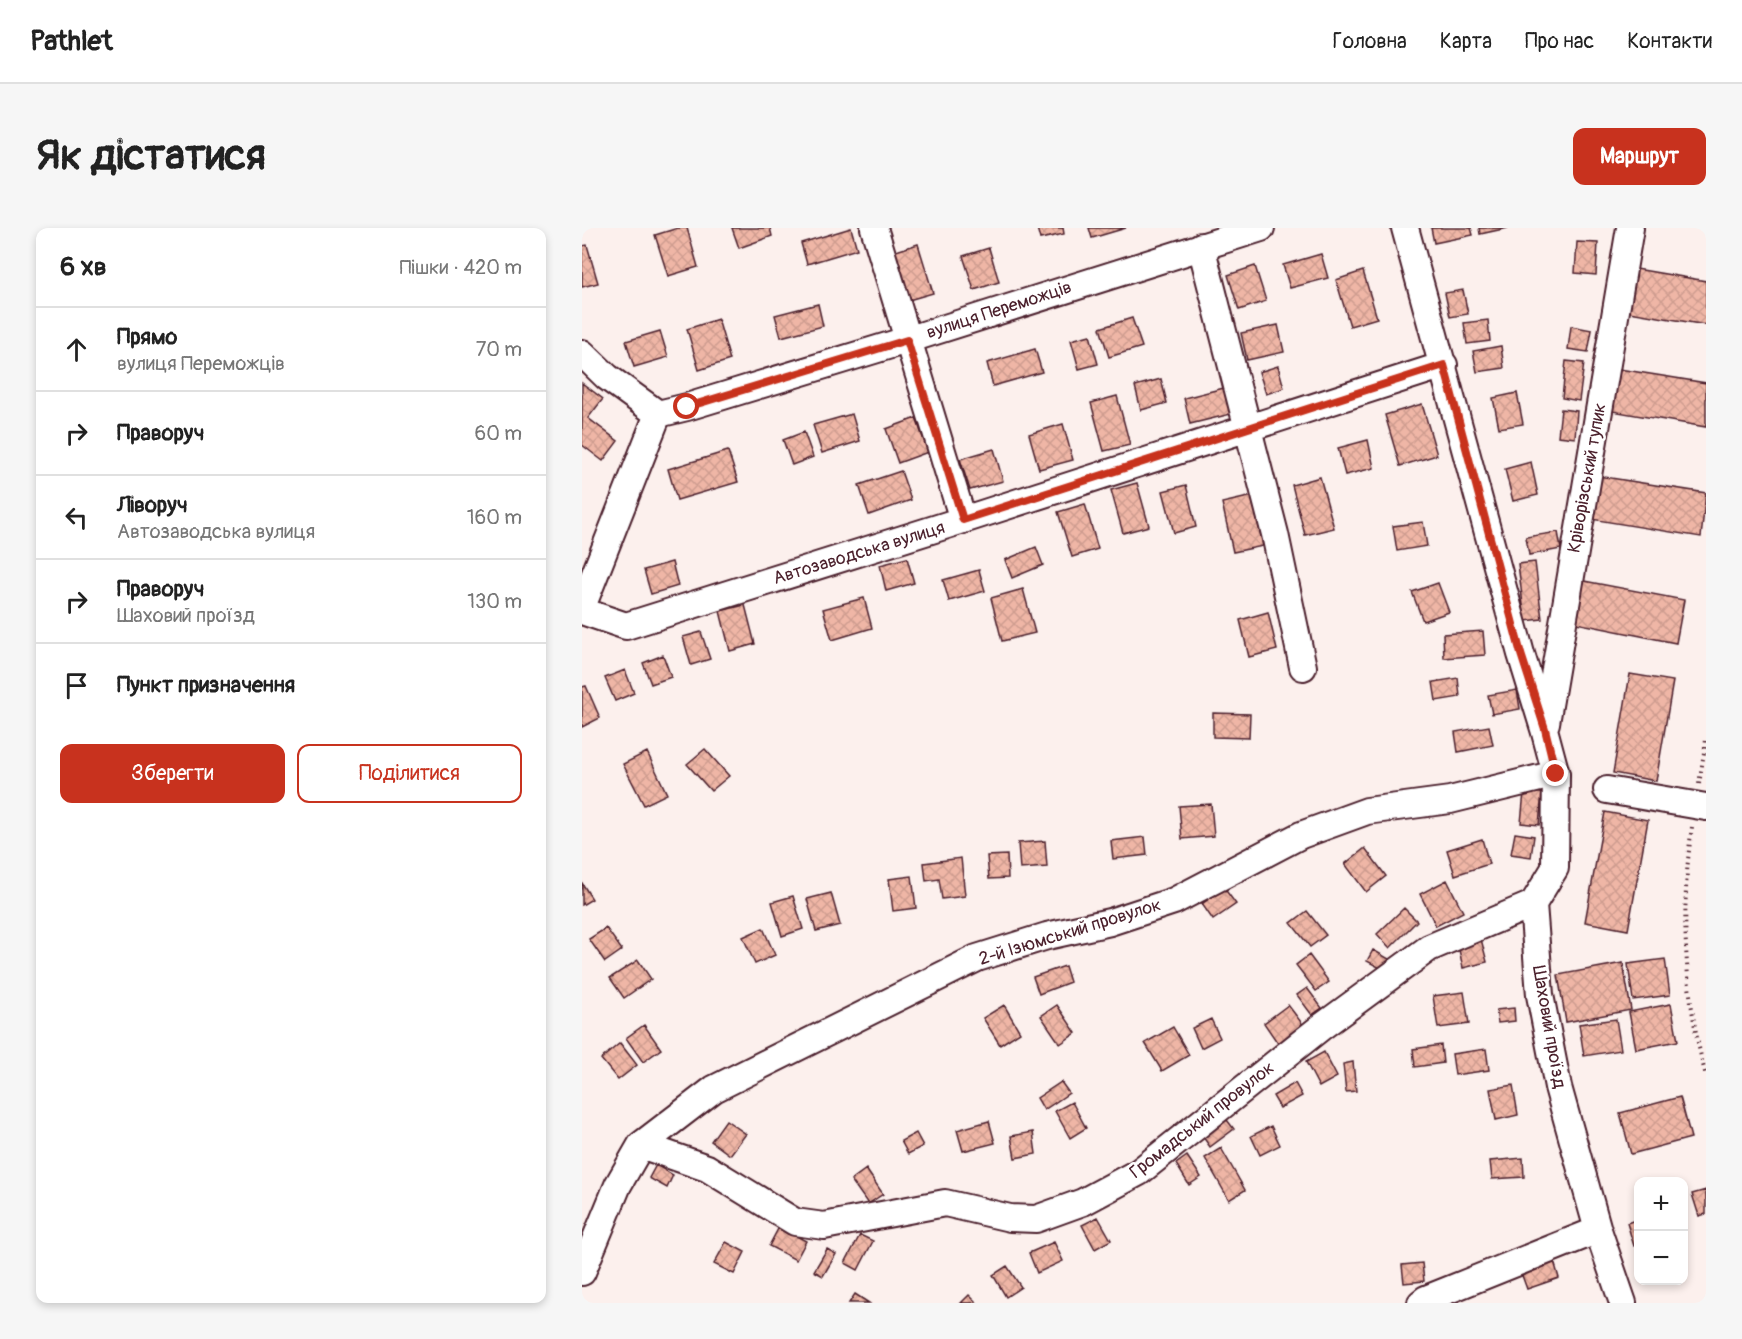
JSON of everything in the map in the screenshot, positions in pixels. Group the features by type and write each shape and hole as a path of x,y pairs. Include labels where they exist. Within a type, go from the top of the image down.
{"street":[{"path":"874,228 963,520"},
{"name":"вулиця Переможців","path":"658,414 907,340 1261,228"},
{"path":"1405,228 1556,774 1555,868 1533,904"},
{"name":"Кріворізський тупик","path":"1545,729 1630,228"},
{"path":"1201,246 1275,534 1303,667"},
{"path":"582,353 608,377 658,414 582,609"},
{"name":"Автозаводська вулиця","path":"582,609 626,626 1444,365"},
{"name":"2-й Ізюмський провулок","path":"582,1272 618,1185 641,1145 714,1089 977,958 1047,936 1110,922 1174,901 1301,834 1367,812 1450,800 1556,774"},
{"path":"1607,790 1701,806"},
{"name":"Громадський провулок","path":"641,1145 707,1168 795,1222 824,1226 945,1203 1010,1218 1036,1219 1083,1202 1139,1172 1320,1028 1430,948 1533,904"},
{"name":"Шаховий проїзд","path":"1533,904 1540,994 1556,1076 1598,1230 1623,1303"},
{"path":"1421,1303 1598,1230"}],"path":[{"path":"1706,740 1701,806 1686,866 1685,943 1698,1047 1706,1076"}],"building":[{"path":"678,228 687,228 698,267 668,276 655,235"},
{"path":"732,228 770,228 772,236 739,248"},
{"path":"851,228 857,249 807,264 801,243"},
{"path":"1037,228 1063,228 1064,234 1040,239"},
{"path":"1089,228 1126,228 1092,238"},
{"path":"1431,228 1471,228 1473,235 1434,243"},
{"path":"1479,228 1508,228 1480,234"},
{"path":"1577,242 1598,243 1596,275 1575,273"},
{"path":"918,244 933,293 905,301 890,253"},
{"path":"587,245 598,283 582,287 582,246"},
{"path":"989,248 999,282 974,290 963,256"},
{"path":"1321,254 1328,278 1290,288 1283,265"},
{"path":"1255,266 1266,301 1239,310 1228,275"},
{"path":"1636,269 1706,281 1706,325 1629,312"},
{"path":"1363,271 1377,318 1350,326 1336,280"},
{"path":"1463,290 1468,314 1450,317 1445,293"},
{"path":"818,304 823,326 781,337 775,315"},
{"path":"1132,318 1142,347 1109,357 1100,328"},
{"path":"718,319 730,360 699,370 687,329"},
{"path":"1488,320 1490,341 1467,344 1464,323"},
{"path":"1278,325 1284,352 1247,360 1241,333"},
{"path":"1571,326 1592,330 1588,352 1568,349"},
{"path":"660,331 668,357 634,367 626,341"},
{"path":"1090,335 1098,364 1079,369 1071,340"},
{"path":"1501,346 1504,368 1477,372 1473,351"},
{"path":"1035,349 1042,372 993,386 987,363"},
{"path":"1566,361 1584,363 1579,401 1562,398"},
{"path":"1278,366 1284,388 1266,394 1259,372"},
{"path":"1619,369 1706,383 1706,427 1612,411"},
{"path":"1161,379 1167,403 1141,410 1135,386"},
{"path":"582,383 603,399 588,418 618,441 603,461 582,445"},
{"path":"1228,387 1235,413 1190,424 1184,398"},
{"path":"1517,393 1523,424 1499,428 1493,398"},
{"path":"1117,396 1130,445 1104,451 1091,403"},
{"path":"1422,404 1437,455 1400,466 1385,415"},
{"path":"1561,409 1577,411 1575,438 1558,436"},
{"path":"852,414 860,441 822,453 813,425"},
{"path":"916,418 928,452 898,463 886,429"},
{"path":"1063,424 1073,460 1039,469 1029,434"},
{"path":"804,432 813,457 792,465 783,440"},
{"path":"1368,440 1374,468 1345,475 1338,448"},
{"path":"994,449 1003,481 970,490 960,459"},
{"path":"728,451 738,482 677,500 668,469"},
{"path":"1531,462 1538,495 1513,501 1505,469"},
{"path":"901,471 911,500 869,515 859,485"},
{"path":"1598,476 1706,493 1701,537 1591,519"},
{"path":"1320,477 1334,528 1305,535 1292,485"},
{"path":"1137,483 1149,526 1123,533 1111,490"},
{"path":"1186,485 1196,527 1174,533 1163,491"},
{"path":"1253,496 1263,546 1233,552 1222,503"},
{"path":"1085,504 1098,549 1072,557 1058,512"},
{"path":"1423,522 1427,546 1397,551 1393,526"},
{"path":"1558,532 1561,549 1529,555 1526,537"},
{"path":"1036,547 1043,565 1012,578 1005,560"},
{"path":"907,558 914,583 886,591 880,565"},
{"path":"672,562 678,586 651,594 644,570"},
{"path":"1535,562 1542,619 1525,621 1518,564"},
{"path":"979,570 985,591 949,601 943,580"},
{"path":"1579,580 1684,600 1676,643 1571,622"},
{"path":"1438,583 1449,612 1423,621 1412,592"},
{"path":"1023,589 1035,633 1002,641 991,598"},
{"path":"864,598 872,628 832,640 823,609"},
{"path":"745,605 755,644 730,651 720,611"},
{"path":"1268,612 1277,650 1249,657 1240,620"},
{"path":"1483,631 1485,655 1444,658 1443,634"},
{"path":"701,632 710,659 691,665 683,637"},
{"path":"663,655 671,677 651,684 643,663"},
{"path":"625,670 634,693 615,701 605,678"},
{"path":"1630,674 1673,681 1656,781 1613,773"},
{"path":"1458,678 1460,697 1436,701 1433,682"},
{"path":"586,686 600,718 582,727 582,687"},
{"path":"1517,690 1520,709 1492,714 1488,695"},
{"path":"1213,713 1250,714 1249,738 1213,737"},
{"path":"1489,726 1493,745 1458,752 1455,732"},
{"path":"705,749 729,776 711,791 687,764"},
{"path":"647,752 667,794 644,805 623,764"},
{"path":"1524,792 1542,793 1539,825 1521,823"},
{"path":"1211,804 1214,836 1182,839 1179,806"},
{"path":"1605,812 1648,820 1628,930 1585,922"},
{"path":"1515,833 1534,836 1531,857 1511,854"},
{"path":"1145,837 1147,855 1113,859 1111,841"},
{"path":"1482,839 1489,864 1455,875 1447,850"},
{"path":"1045,841 1047,867 1020,869 1018,843"},
{"path":"1365,848 1386,876 1366,892 1345,864"},
{"path":"1007,855 1008,878 989,879 987,856"},
{"path":"961,858 965,896 942,899 939,879 926,881 924,863"},
{"path":"912,876 916,908 893,911 889,879"},
{"path":"1447,880 1463,912 1436,926 1420,894"},
{"path":"582,883 592,899 582,905"},
{"path":"1224,888 1236,904 1213,920 1202,904"},
{"path":"831,893 840,925 816,931 807,899"},
{"path":"793,896 803,929 782,936 772,902"},
{"path":"1404,908 1417,921 1390,948 1377,934"},
{"path":"1307,911 1326,935 1310,947 1291,923"},
{"path":"606,928 622,950 605,962 589,939"},
{"path":"763,928 775,955 755,964 743,937"},
{"path":"1481,939 1487,962 1463,968 1458,945"},
{"path":"1373,950 1389,959 1384,970 1367,961"},
{"path":"1309,955 1329,982 1316,991 1296,965"},
{"path":"1665,959 1670,995 1633,1000 1628,964"},
{"path":"638,960 651,979 624,998 610,978"},
{"path":"1623,963 1631,1010 1566,1022 1558,975"},
{"path":"1065,966 1070,982 1039,994 1033,977"},
{"path":"1307,988 1322,1008 1312,1015 1297,995"},
{"path":"1464,992 1469,1024 1438,1028 1433,996"},
{"path":"1671,1004 1678,1041 1636,1049 1629,1012"},
{"path":"1004,1005 1020,1032 1000,1045 983,1018"},
{"path":"1057,1005 1076,1033 1060,1044 1041,1016"},
{"path":"1288,1005 1304,1026 1279,1045 1264,1023"},
{"path":"1514,1008 1515,1021 1498,1023 1496,1010"},
{"path":"1211,1019 1220,1038 1201,1048 1192,1028"},
{"path":"1616,1019 1621,1050 1584,1056 1579,1024"},
{"path":"644,1025 661,1049 643,1062 626,1038"},
{"path":"1173,1027 1189,1055 1162,1071 1145,1043"},
{"path":"620,1043 637,1065 618,1080 601,1059"},
{"path":"1441,1045 1443,1063 1415,1067 1413,1049"},
{"path":"1486,1049 1489,1070 1455,1075 1452,1054"},
{"path":"1324,1052 1337,1077 1319,1087 1306,1062"},
{"path":"1353,1062 1356,1091 1346,1092 1343,1064"},
{"path":"1061,1082 1069,1093 1044,1110 1037,1098"},
{"path":"1295,1083 1302,1096 1280,1108 1273,1096"},
{"path":"1513,1085 1518,1115 1496,1120 1490,1089"},
{"path":"1680,1097 1691,1138 1631,1154 1620,1113"},
{"path":"1072,1102 1086,1128 1070,1138 1055,1111"},
{"path":"726,1120 746,1134 730,1155 711,1141"},
{"path":"1227,1120 1234,1129 1210,1147 1203,1137"},
{"path":"989,1121 995,1143 963,1151 957,1130"},
{"path":"1271,1126 1280,1145 1260,1155 1251,1136"},
{"path":"1033,1132 1036,1154 1015,1158 1011,1136"},
{"path":"916,1133 923,1146 908,1154 901,1141"},
{"path":"1221,1148 1245,1190 1229,1200 1205,1158"},
{"path":"1187,1156 1201,1177 1189,1185 1176,1164"},
{"path":"1523,1158 1524,1177 1492,1179 1490,1161"},
{"path":"656,1165 673,1175 667,1188 649,1178"},
{"path":"866,1169 883,1194 868,1204 851,1180"},
{"path":"1706,1190 1706,1214 1699,1216 1692,1194"},
{"path":"1098,1217 1111,1240 1095,1249 1082,1225"},
{"path":"1634,1220 1634,1246 1627,1223"},
{"path":"779,1227 806,1241 796,1260 769,1246"},
{"path":"860,1235 873,1241 858,1270 845,1263"},
{"path":"726,1242 745,1252 734,1274 714,1264"},
{"path":"1054,1242 1063,1261 1037,1273 1029,1253"},
{"path":"827,1249 836,1254 823,1276 814,1271"},
{"path":"1553,1258 1559,1278 1527,1289 1520,1270"},
{"path":"1422,1263 1424,1281 1404,1283 1402,1265"},
{"path":"1007,1266 1021,1287 1006,1297 993,1275"},
{"path":"855,1294 869,1303 849,1303"},
{"path":"969,1295 977,1303 961,1303"}],"route":[{"path":"687,407 907,340 963,520 1444,365 1521,654 1545,729 1556,774"}]}
